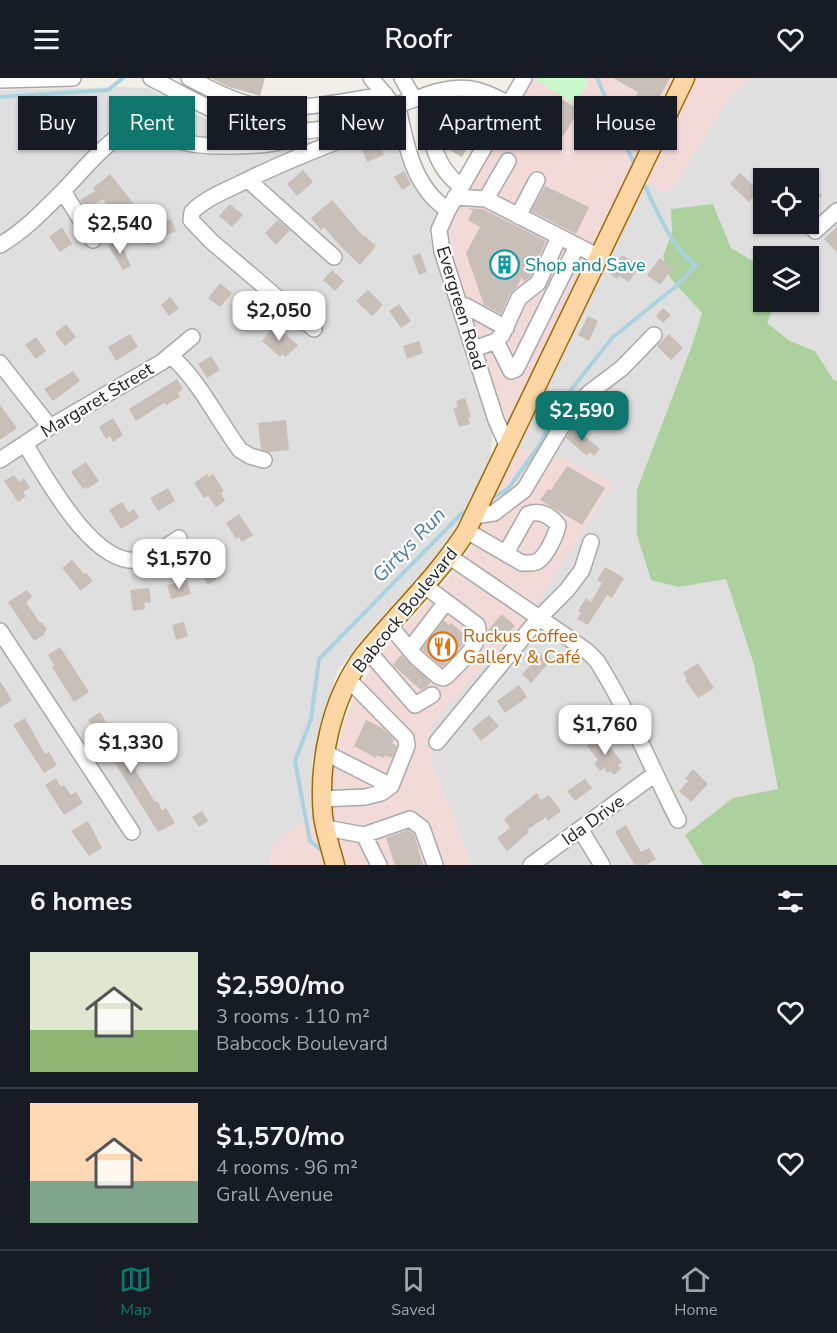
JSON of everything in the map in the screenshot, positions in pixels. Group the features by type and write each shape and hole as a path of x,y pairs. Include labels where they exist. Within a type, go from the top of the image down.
{"main road":[{"name":"Babcock Boulevard","path":"335,865 327,834 322,799 326,753 332,722 349,680 368,651 450,557 473,519 685,78"}],"street":[{"path":"0,80 73,78"},
{"path":"189,78 236,100 271,107 319,105"},
{"path":"371,78 386,96"},
{"path":"402,78 419,96"},
{"name":"Evergreen Road","path":"514,96 524,78"},
{"path":"156,79 207,107"},
{"path":"424,96 455,88 470,88 493,96"},
{"path":"0,245 31,223 97,155 127,131 145,129 184,142 207,147"},
{"path":"406,142 420,180 436,202 455,198 486,199 599,257"},
{"path":"314,330 191,220 192,212 215,196 319,148"},
{"path":"435,150 446,172 455,198"},
{"name":"Evergreen Road","path":"483,150 441,223 439,239 463,307 496,420 508,447"},
{"path":"486,199 508,161"},
{"path":"248,180 334,257"},
{"path":"518,216 537,180"},
{"path":"63,191 93,240"},
{"path":"819,227 837,211"},
{"path":"560,237 538,283 519,298 503,321 496,341 511,371 516,369 576,246"},
{"path":"463,307 503,321"},
{"path":"540,321 564,331"},
{"path":"506,554 473,519 494,513 524,490 566,419 589,393 622,368 654,335"},
{"name":"Margaret Street","path":"0,460 50,427 162,362 192,336"},
{"path":"474,349 496,341"},
{"path":"170,355 179,362 240,450 264,460"},
{"path":"0,363 50,427"},
{"path":"25,444 71,515 84,532 101,547 123,559 139,560 155,554 179,538"},
{"path":"437,742 539,618 567,590 582,570 591,542"},
{"path":"450,557 588,652 597,661 640,738 678,820"},
{"path":"390,626 438,676 443,678 447,676 477,641 480,632 477,625 426,586"},
{"path":"410,649 446,602"},
{"path":"0,631 132,832"},
{"path":"368,651 415,705 432,695"},
{"path":"322,799 365,797 381,793 391,786 407,746 406,738 349,680"},
{"path":"326,753 391,786"},
{"name":"Ida Drive","path":"531,865 655,774"},
{"path":"327,834 364,835 410,819 422,828 435,865"},
{"path":"580,829 602,865"},
{"path":"364,835 379,865"}],"shaded area":[{"path":"524,78 685,78 676,96 574,96 574,150 650,150 508,447 439,239 486,150 562,150 562,96 514,96"},
{"path":"693,78 751,78 730,95 677,182 668,190 661,192 647,183 661,150 677,150 677,115"},
{"path":"751,78 837,78 837,381 833,379 815,351 790,341 767,323 771,312 819,312 819,246 753,246 753,261 731,249 713,204 672,232 663,256 670,278 702,313 691,348 679,587 726,579 754,665 778,790 733,798 685,835 703,865 472,865 432,763 430,726 446,707 565,459 516,448 647,183 661,192 668,190 677,182 730,95"},
{"path":"121,87 147,88 162,96 109,96 109,150 195,150 195,113 207,119 207,150 307,150 307,142 319,139 319,150 403,150 409,170 426,201 437,213 429,235 492,432 491,454 487,471 442,551 337,671 312,760 313,821 296,826 271,850 269,865 0,865 0,90"},
{"path":"516,448 565,459 613,483 523,625 430,726 432,763 472,865 269,865 271,849 280,838 296,826 332,816 333,776 342,729 354,697 378,657 456,569 470,549"}],"green space":[{"path":"537,78 586,78 588,82 579,96 574,96 574,102 536,80"},
{"path":"713,204 731,248 753,261 753,312 771,312 767,323 790,341 815,351 833,379 837,381 837,865 703,865 685,835 733,798 778,789 754,665 726,579 679,587 651,580 637,535 637,490 702,313 670,278 663,256 672,232 671,209"}],"building":[{"path":"211,78 265,78 260,96 229,87"},
{"path":"613,78 670,78 660,96 636,96 638,92"},
{"path":"562,100 574,106 574,118 562,138"},
{"path":"362,150 382,150 384,155 367,162"},
{"path":"449,150 466,150 462,157"},
{"path":"303,170 313,182 297,196 287,184"},
{"path":"404,171 411,184 402,190 394,177"},
{"path":"740,173 753,185 753,198 749,202 730,184"},
{"path":"110,174 134,204 116,216 103,199 86,209 80,200 95,191 93,188"},
{"path":"545,186 589,207 576,234 531,211"},
{"path":"332,200 364,237 376,246 360,265 324,227 321,230 311,218"},
{"path":"230,204 243,215 232,227 219,216"},
{"name":"Shop and Save","path":"467,208 483,209 546,241 530,277 524,282 522,277 510,294 501,314 484,305 466,253 480,227 468,220 473,210"},
{"path":"171,219 176,231 146,245 137,226 149,220 152,228"},
{"path":"278,220 290,230 276,245 265,233"},
{"path":"62,227 72,244 60,252 49,237"},
{"path":"837,227 837,252 824,239"},
{"path":"119,240 131,266 123,270 108,245"},
{"path":"420,253 427,272 419,275 412,256"},
{"path":"622,255 640,266 629,282 619,276 617,279 610,274"},
{"path":"660,258 673,268 660,285 647,275"},
{"path":"332,270 344,281 335,291 323,280"},
{"path":"220,283 232,293 220,307 208,298"},
{"path":"368,290 383,305 372,316 356,301"},
{"path":"170,297 179,308 169,316 161,305"},
{"path":"399,304 411,321 401,328 389,311"},
{"path":"663,308 671,315 663,323 656,316"},
{"path":"588,316 598,321 589,341 578,335"},
{"path":"66,324 76,337 65,346 55,333"},
{"path":"274,325 298,345 286,357 282,354 280,357 262,341"},
{"path":"130,334 138,347 116,361 108,347"},
{"path":"669,334 683,348 671,360 657,346"},
{"path":"36,337 46,351 36,359 25,345"},
{"path":"419,341 423,353 407,359 403,346"},
{"path":"211,356 220,370 207,378 198,364"},
{"path":"73,371 80,381 53,401 44,389"},
{"path":"177,379 183,389 178,393 180,397 166,405 164,403 136,421 129,409"},
{"path":"608,397 622,414 611,424 597,407"},
{"path":"465,398 471,417 468,417 470,424 459,427 453,408 458,407 456,401"},
{"path":"0,405 17,428 0,440"},
{"path":"113,418 123,435 113,442 110,436 106,439 99,427"},
{"path":"286,420 289,450 269,452 261,449 258,423"},
{"path":"573,426 600,449 594,456 590,452 587,456 566,438"},
{"path":"86,462 99,481 83,489 71,472"},
{"path":"567,466 605,488 582,525 540,500 548,489 551,490"},
{"path":"207,474 209,477 213,474 224,491 221,493 225,501 216,507 208,496 204,498 194,483"},
{"path":"14,475 19,482 24,478 30,488 23,492 26,496 18,502 4,481"},
{"path":"168,488 175,501 158,511 150,498"},
{"path":"122,502 129,513 134,509 139,518 121,529 109,510"},
{"path":"239,514 253,535 242,542 239,537 236,539 226,523"},
{"path":"72,560 93,581 81,591 62,568"},
{"path":"216,562 224,574 208,585 200,573"},
{"path":"605,567 624,578 612,598 607,595 588,625 577,619 581,613 578,611 586,598 591,602 602,583 597,580"},
{"path":"187,580 191,594 171,599 167,585"},
{"path":"149,588 151,602 144,603 145,609 133,611 130,590"},
{"path":"27,590 32,597 26,602 47,630 34,641 8,602"},
{"path":"502,614 515,626 500,643 493,645 487,639 488,630"},
{"name":"Ruckus Coffee Gallery & Café","path":"444,620 467,637 442,667 422,649"},
{"path":"184,622 188,636 176,640 172,625"},
{"path":"60,647 89,692 74,702 52,667 54,665 48,655"},
{"path":"544,652 552,659 531,683 522,674"},
{"path":"401,655 431,682 427,687 421,690 393,665"},
{"path":"698,663 714,688 698,698 685,680 687,679 683,673"},
{"path":"0,681 12,700 0,708"},
{"path":"519,685 527,697 505,713 497,701"},
{"path":"100,712 155,802 157,801 162,810 166,808 175,823 158,832 88,720"},
{"path":"489,715 499,726 481,741 472,729"},
{"path":"25,718 45,754 49,752 57,765 44,773 13,725"},
{"path":"366,720 382,728 394,739 392,743 397,746 392,758 377,755 376,758 354,746"},
{"path":"601,736 622,762 618,765 621,769 614,775 611,771 607,773 604,768 600,771 594,763 598,760 587,746"},
{"path":"693,769 708,784 691,802 679,791 688,781 685,778"},
{"path":"56,778 61,787 64,785 71,795 76,792 83,803 64,815 45,785"},
{"path":"585,779 592,788 575,801 567,791"},
{"path":"537,793 541,800 549,795 561,811 548,821 546,817 527,830 529,832 507,851 497,838 510,828 504,819"},
{"path":"202,811 208,821 199,827 192,817"},
{"path":"88,821 102,848 89,856 71,831"},
{"path":"626,825 641,852 649,848 656,859 646,865 635,865 615,832"},
{"path":"408,830 414,834 423,865 395,865 386,838"}],"waterway":[{"path":"0,97 108,90 123,78"},
{"name":"Girtys Run","path":"597,78 636,168"},
{"name":"Girtys Run","path":"490,499 508,489 540,444 563,400 612,338 675,287 696,265 687,258 672,238 642,180"},
{"name":"Girtys Run","path":"325,853 310,841 295,761 311,719 319,659 460,515 470,509"}],"place":[{"name":"Shop and Save","path":"504,265"},
{"name":"Ruckus Coffee Gallery & Café","path":"442,646"}]}
